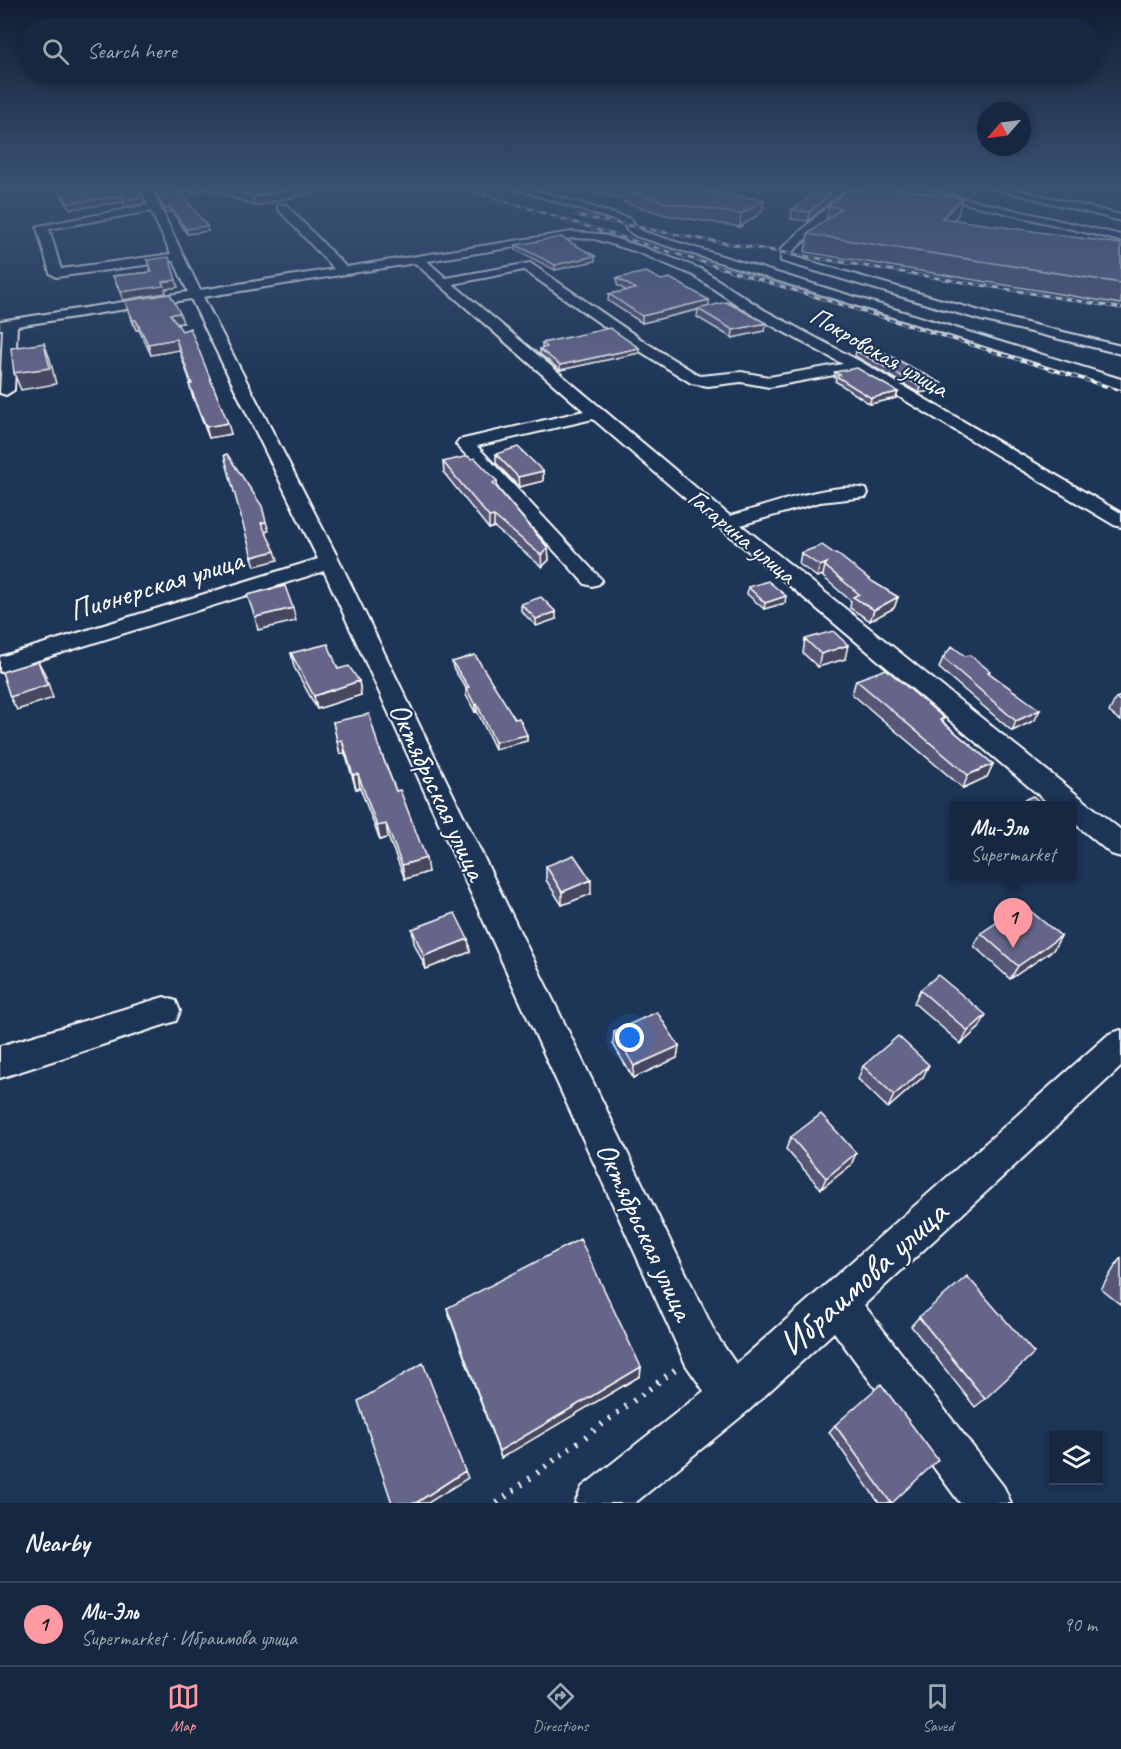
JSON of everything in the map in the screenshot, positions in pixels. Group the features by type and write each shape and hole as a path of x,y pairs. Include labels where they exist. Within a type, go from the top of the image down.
{"street":[{"path":"51,255 60,289"},
{"path":"327,255 343,272"},
{"name":"Покровская улица","path":"5,324 448,255"},
{"name":"Покровская улица","path":"654,255 696,272 759,313 858,366 1121,521"},
{"path":"708,255 1121,384"},
{"path":"785,255 785,258 986,317 1121,350"},
{"path":"56,273 178,257"},
{"name":"Октябрьская улица","path":"178,257 330,562 701,1350 733,1396"},
{"name":"Гагарина улица","path":"418,260 726,523 1065,801"},
{"path":"442,282 526,266 640,345 696,380 741,377 769,382 858,366"},
{"path":"5,324 6,390"},
{"path":"592,580 465,444 596,413"},
{"path":"726,523 819,497 859,493"},
{"name":"Пионерская улица","path":"0,665 330,562"},
{"name":"Гагарина улица","path":"1076,810 1121,846"},
{"path":"0,1062 164,1011"},
{"name":"Ибраимова улица","path":"598,1503 733,1396 1121,1045"},
{"path":"836,1302 988,1503"}],"path":[{"path":"497,1503 701,1350"}],"building":[{"path":"536,255 595,256 555,265"},
{"path":"943,255 1121,255 1121,283"},
{"path":"169,257 176,280 162,282 164,286 121,292 113,276 152,272 147,260"},
{"path":"646,272 661,280 670,278 709,300 642,316 609,294 636,289 617,278"},
{"path":"170,294 180,313 170,314 182,331 190,328 228,423 206,427 189,384 192,384 176,339 148,344 136,320 133,320 125,301"},
{"path":"726,302 766,323 733,330 698,309"},
{"path":"610,328 639,348 560,365 540,349 547,347 542,343"},
{"path":"44,343 50,368 14,373 11,348"},
{"path":"872,346 941,383 921,387 856,351"},
{"path":"857,368 898,392 871,398 836,376 840,375 835,372"},
{"path":"518,447 543,471 518,477 496,454"},
{"path":"227,454 262,506 266,522 261,523 275,551 252,557 224,455"},
{"path":"468,456 471,459 475,458 497,481 493,483 548,548 541,555 494,516 489,517 443,462"},
{"path":"822,545 898,597 874,610 853,597 859,594 825,566 827,563 820,566 801,553"},
{"path":"768,581 786,596 765,603 748,587"},
{"path":"285,586 293,608 255,617 247,595"},
{"path":"541,597 556,612 536,619 521,604"},
{"path":"833,631 848,645 821,654 805,639"},
{"path":"328,644 338,669 349,666 359,681 314,696 291,653"},
{"path":"952,646 965,656 970,655 990,671 988,672 1040,710 1016,721 943,658"},
{"path":"475,655 515,719 519,718 527,735 495,742 477,704 475,705 466,688 469,687 452,662"},
{"path":"38,661 47,685 10,697 2,672"},
{"path":"886,669 944,718 940,720 993,764 968,775 856,680"},
{"path":"369,714 396,791 400,790 426,858 402,865 386,824 377,826 358,774 353,775 342,740 337,741 333,722"},
{"path":"1033,796 1038,801 1022,801"},
{"path":"574,855 591,880 562,892 546,866"},
{"path":"1023,905 1061,936 1018,966 981,933"},
{"path":"455,913 468,939 424,956 412,929"},
{"path":"938,975 986,1015 968,1031 920,990"},
{"path":"657,1012 679,1046 634,1066 614,1031"},
{"path":"898,1036 929,1065 894,1095 863,1066"},
{"path":"821,1114 856,1153 826,1178 791,1137"},
{"path":"580,1239 641,1367 499,1451 447,1308"},
{"path":"967,1276 1034,1353 985,1399 919,1317"},
{"path":"423,1363 465,1471 416,1503 392,1503 358,1401"},
{"path":"881,1384 938,1460 892,1503 835,1425"}],"railway":[{"path":"680,255 1121,391"},
{"path":"799,255 1121,308"}],"place":[{"name":"Ми-Эль","path":"1013,948"}]}
